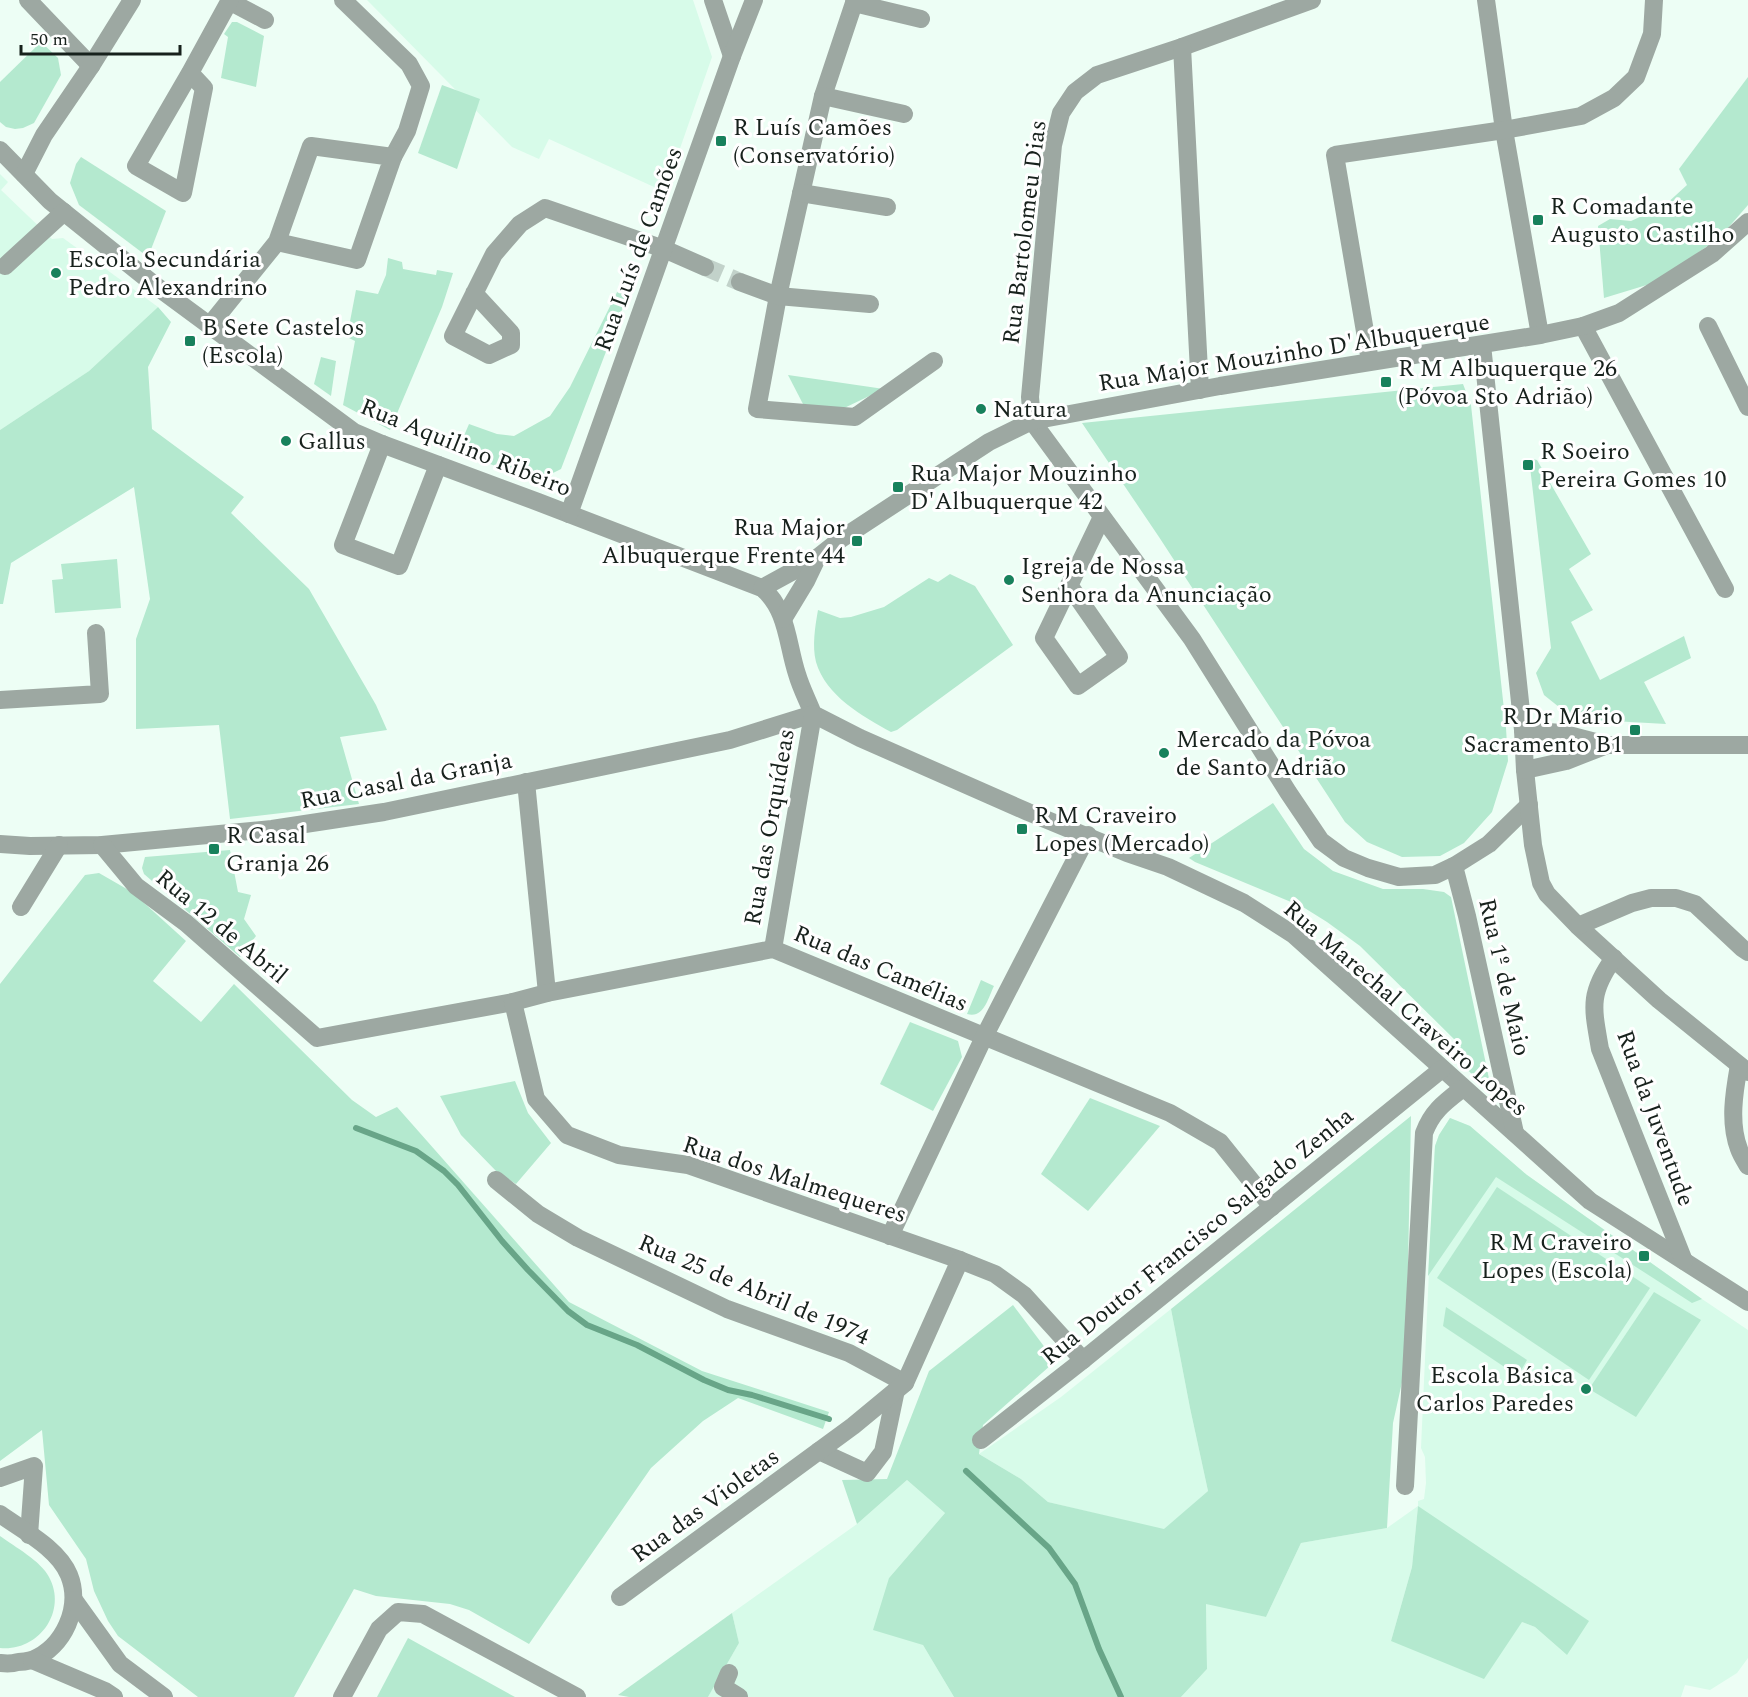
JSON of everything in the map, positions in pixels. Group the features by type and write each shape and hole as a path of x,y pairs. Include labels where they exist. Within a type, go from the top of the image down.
{"street":[{"path":"28,0 91,66"},
{"path":"24,174 44,135 132,0"},
{"path":"190,73 204,88 183,193 136,166 230,0 265,20"},
{"path":"277,242 357,260 393,157 407,131 421,86 410,64 343,0"},
{"path":"713,0 732,56"},
{"name":"Rua Luís de Camões","path":"569,514 754,0"},
{"name":"Rua Bartolomeu Dias","path":"1032,420 1030,397 1053,145 1061,113 1075,92 1097,75 1312,0"},
{"path":"1486,0 1504,130 1540,335"},
{"path":"1370,361 1335,155 1581,116 1614,98 1636,77 1652,34 1654,0"},
{"path":"921,19 855,1 823,96 778,296 757,409 855,417 934,361"},
{"path":"1182,47 1200,390"},
{"path":"823,96 904,114"},
{"path":"210,325 277,242 311,146 393,157"},
{"name":"Rua Aquilino Ribeiro","path":"0,150 64,212 156,286 354,432 762,588"},
{"path":"801,193 887,207"},
{"path":"474,293 494,255 519,224 545,208 663,249 705,267"},
{"path":"5,266 64,212"},
{"name":"Rua Major Mouzinho D'Albuquerque","path":"783,619 818,558 841,539 989,442 1032,420 1583,326 1619,313 1712,254 1748,222"},
{"path":"740,282 778,296 870,304"},
{"path":"1583,326 1725,589"},
{"path":"1708,326 1748,407"},
{"path":"1482,345 1533,845 1541,883 1556,905 1578,926 1659,1000 1744,1069 1734,1095 1734,1120 1739,1149 1748,1166"},
{"path":"1032,420 1192,639 1288,792 1322,841 1344,858 1368,868 1399,877 1435,875 1489,844 1529,805"},
{"path":"382,444 343,544 399,566 438,465"},
{"path":"1069,585 1119,657 1078,686 1044,638 1069,585 1102,517"},
{"path":"813,714 797,674 783,619 762,588 818,558"},
{"path":"0,700 100,694 96,633"},
{"name":"Rua Casal da Granja","path":"0,844 102,845 272,829 384,812 730,740 813,714"},
{"name":"Rua Marechal Craveiro Lopes","path":"813,714 899,755 1049,821 1168,867 1244,903 1294,935 1590,1201 1748,1302"},
{"name":"Rua das Orquídeas","path":"773,949 813,714"},
{"path":"1523,730 1561,733 1607,745 1748,745"},
{"path":"1525,770 1566,761 1607,745"},
{"path":"526,783 548,993"},
{"path":"890,1236 984,1037 1088,836"},
{"path":"21,907 59,845"},
{"name":"Rua 12 de Abril","path":"102,845 136,886 186,923 317,1038"},
{"name":"Rua 1º de Maio","path":"1454,866 1515,1133"},
{"path":"1578,926 1632,903 1652,898 1676,898 1695,904 1748,952"},
{"name":"Rua das Camélias","path":"317,1038 513,1002 548,993 773,949 1170,1113 1220,1142 1272,1207"},
{"name":"Rua da Juventude","path":"1614,958 1595,993 1594,1014 1600,1049 1684,1261"},
{"name":"Rua dos Malmequeres","path":"513,1002 536,1099 567,1135 619,1155 688,1165 960,1260 995,1275 1024,1295 1083,1360"},
{"name":"Rua Doutor Francisco Salgado Zenha","path":"981,1440 1442,1069"},
{"path":"1405,1486 1424,1133 1429,1120 1438,1108 1463,1088"},
{"name":"Rua 25 de Abril de 1974","path":"496,1180 538,1214 578,1238 727,1309 849,1353 900,1387"},
{"name":"Rua das Violetas","path":"819,1451 867,1473 883,1452 900,1387 960,1260"},
{"name":"Rua das Violetas","path":"620,1597 853,1426 900,1387"},
{"path":"0,1478 34,1466 29,1535"},
{"path":"0,1514 55,1554 69,1575 74,1600 120,1664 164,1697"},
{"path":"0,1663 32,1660 53,1646 68,1625 74,1600"},
{"path":"342,1697 379,1629 398,1612 423,1614 577,1697"},
{"path":"32,1660 114,1697"},
{"path":"729,1673 723,1686 740,1697"}],"shaded area":[{"path":"367,0 693,0 712,57 677,157 673,156 668,170 672,172 665,192 549,139 539,159 512,147"},
{"path":"232,22 237,22 264,36 256,87 221,78 228,37 224,34"},
{"path":"41,42 58,58 61,75 34,123 23,128 6,127 0,122 0,82"},
{"path":"1748,77 1748,205 1720,237 1685,262 1650,284 1604,298 1598,226 1610,219 1631,221 1664,206 1687,185 1679,169"},
{"path":"442,85 480,99 457,169 418,153"},
{"path":"81,157 166,211 148,257 79,205 70,183 76,164"},
{"name":"Escola Secundária Pedro Alexandrino","path":"0,174 8,182 1,190 52,239 63,238 158,307 89,371 0,430"},
{"path":"388,258 402,262 403,269 436,275 437,270 453,273 442,307 390,430 343,405 355,341 347,337 356,290 378,294 386,275"},
{"path":"626,274 635,276 561,469 551,474 526,477 457,452 469,424 497,434 514,436 550,416 570,387"},
{"path":"158,307 171,322 148,367 152,429 244,497 231,513 309,589 376,705 387,730 340,737 359,804 230,819 219,725 136,729 136,639 150,599 134,487 11,563 3,604 0,604 0,430 89,371"},
{"path":"321,357 336,361 331,396 314,384"},
{"path":"788,375 884,389 840,410 803,404"},
{"path":"1463,384 1471,405 1508,761 1492,812 1464,843 1440,856 1402,857 1367,842 1345,822 1082,423"},
{"path":"1529,458 1537,460 1591,554 1569,569 1593,610 1571,622 1600,680 1684,636 1691,658 1644,682 1666,724 1578,719 1544,695 1536,673 1551,648"},
{"path":"117,559 121,608 55,613 52,580 63,579 61,564"},
{"path":"950,574 975,586 1013,645 897,730 891,732 846,704 836,695 821,674 814,650 818,610 840,618 851,617 884,607 929,578 938,582"},
{"path":"1273,803 1304,849 1333,871 1383,889 1423,889 1444,892 1451,897 1492,1093 1457,1060 1461,1046 1360,946 1303,907 1189,858"},
{"path":"230,850 238,892 251,895 244,919 256,936 240,957 144,874 142,868 145,857"},
{"path":"99,873 132,892 186,941 153,981 201,1022 234,984 352,1100 376,1117 397,1107 569,1302 702,1371 829,1412 823,1429 738,1398 703,1421 651,1468 529,1644 469,1610 450,1604 376,1596 354,1589 294,1697 198,1697 118,1636 94,1591 86,1559 49,1505 42,1430 0,1461 0,984 85,875"},
{"path":"981,980 994,986 981,1011 973,1015 967,1014"},
{"path":"910,1022 958,1041 962,1057 933,1111 880,1084"},
{"path":"515,1081 528,1113 551,1143 516,1184 497,1172 461,1135 440,1096"},
{"path":"1090,1098 1160,1126 1088,1211 1041,1174"},
{"path":"1411,1116 1406,1364 1393,1423 1387,1528 1301,1543 1266,1617 1206,1604 1207,1669 1181,1697 954,1697 923,1645 873,1630 889,1578 945,1513 907,1480 857,1524 842,1480 887,1479 929,1371 1013,1305 1052,1357 1051,1365 983,1425 979,1454 1021,1479 1048,1502 1164,1529 1208,1491 1171,1309"},
{"name":"Escola Básica Carlos Paredes","path":"1450,1118 1470,1126 1527,1175 1748,1330 1748,1658 1737,1673 1710,1690 1685,1685 1681,1697 1181,1697 1207,1669 1206,1603 1266,1617 1301,1543 1387,1528 1418,1506 1418,1501 1424,1499 1425,1457 1421,1448 1434,1159 1439,1135","holes":["1418,1506 1567,1655 1535,1627 1522,1622 1391,1641 1412,1567"]},
{"path":"1450,1118 1470,1126 1527,1175 1702,1299 1692,1303 1496,1177 1428,1276 1435,1146"},
{"path":"1497,1187 1650,1288 1589,1380 1437,1278"},
{"path":"1654,1292 1701,1320 1636,1417 1589,1389"},
{"path":"1446,1307 1527,1360 1518,1376 1443,1326"},
{"path":"1171,1309 1208,1491 1164,1530 1048,1502 1021,1479 979,1454 1061,1397"},
{"path":"907,1480 945,1513 889,1578 923,1645 954,1697 708,1697 739,1643 732,1613 857,1524"},
{"path":"1418,1506 1589,1621 1567,1655 1535,1627 1522,1622 1484,1679 1391,1641 1412,1567"},
{"path":"0,1536 40,1565 49,1577 54,1590 55,1603 46,1627 37,1637 14,1648 0,1648"},
{"path":"732,1613 739,1643 708,1697 618,1695"},
{"path":"408,1638 515,1697 377,1697"}],"waterway":[{"path":"356,1128 416,1151 444,1171 528,1270 568,1311 587,1325 637,1345 728,1390 752,1395 829,1419"},
{"path":"966,1471 1049,1548 1075,1584 1099,1649 1121,1697"}],"tunnel":[{"path":"705,267 740,282"}],"place":[{"name":"R Luís Camões (Conservatório)","path":"721,141"},
{"name":"R Comadante Augusto Castilho","path":"1538,220"},
{"name":"Escola Secundária Pedro Alexandrino","path":"56,273"},
{"name":"B Sete Castelos (Escola)","path":"190,341"},
{"name":"R M Albuquerque 26 (Póvoa Sto Adrião)","path":"1386,382"},
{"name":"Natura","path":"981,409"},
{"name":"Gallus","path":"286,441"},
{"name":"R Soeiro Pereira Gomes 10","path":"1528,465"},
{"name":"Rua Major Mouzinho D'Albuquerque 42","path":"898,487"},
{"name":"Rua Major Albuquerque Frente 44","path":"857,541"},
{"name":"Igreja de Nossa Senhora da Anunciação","path":"1009,580"},
{"name":"R Dr Mário Sacramento B1","path":"1635,730"},
{"name":"Mercado da Póvoa de Santo Adrião","path":"1164,753"},
{"name":"R M Craveiro Lopes (Mercado)","path":"1022,829"},
{"name":"R Casal Granja 26","path":"214,849"},
{"name":"R M Craveiro Lopes (Escola)","path":"1644,1256"},
{"name":"Escola Básica Carlos Paredes","path":"1586,1389"}]}
